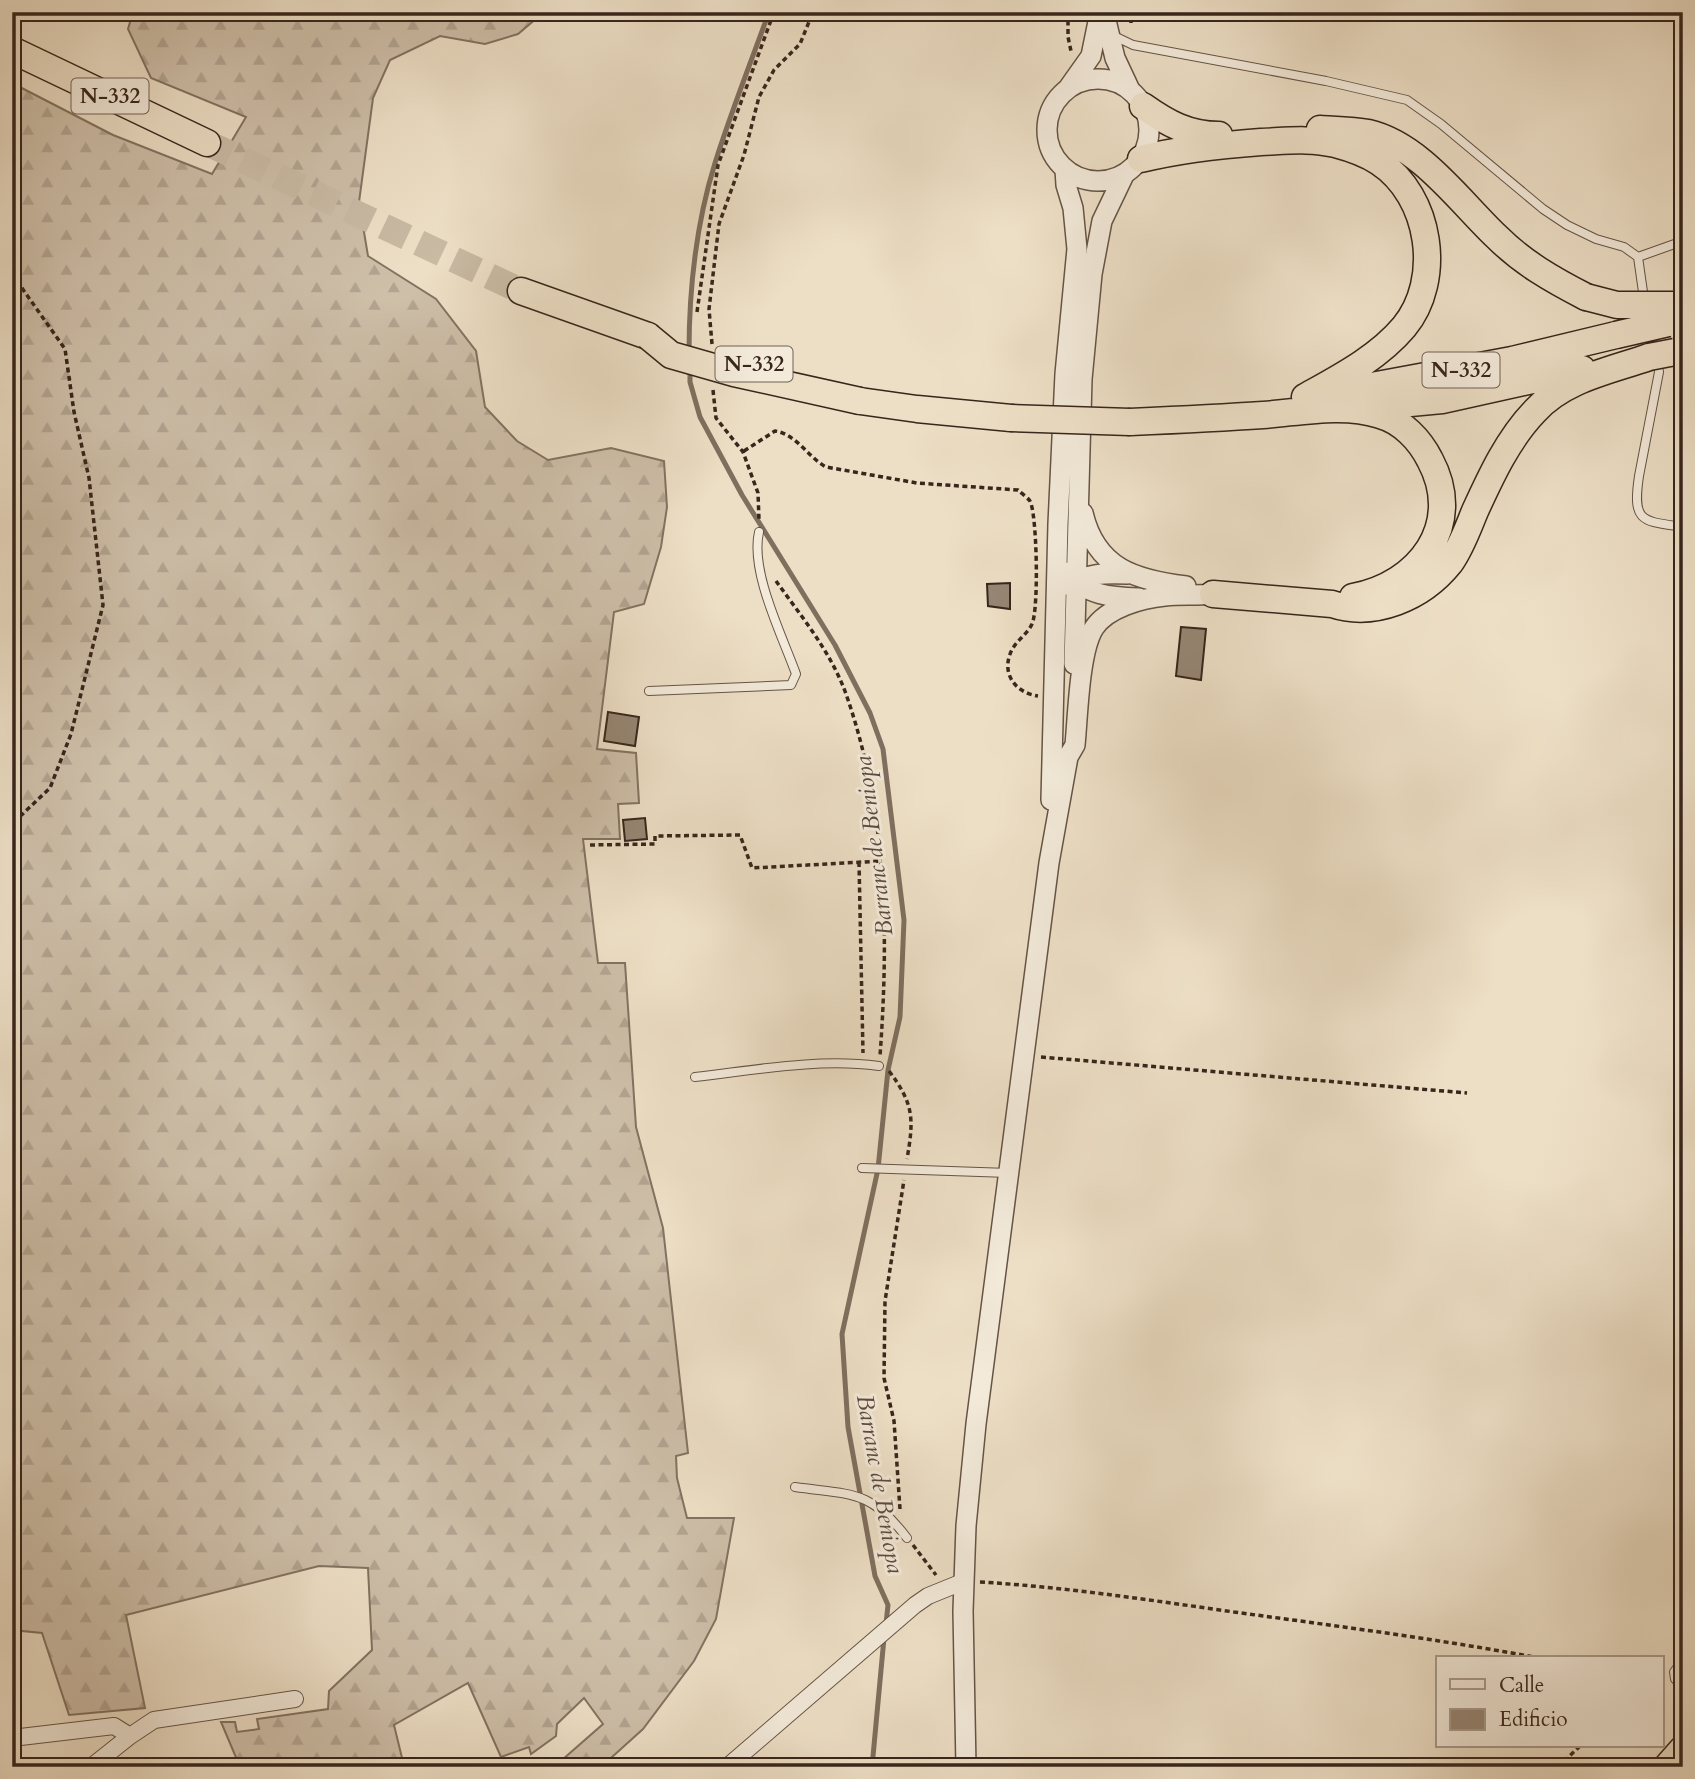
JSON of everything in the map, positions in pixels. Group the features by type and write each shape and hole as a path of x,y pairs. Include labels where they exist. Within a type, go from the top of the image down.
{"highway":[{"name":"N-332","path":"12,50 206,144"},
{"path":"1137,98 1165,121 1184,131 1207,135 1348,130 1371,134 1395,143 1426,166 1497,238 1526,263 1586,297 1618,305 1668,336"},
{"path":"1132,167 1195,147 1312,140 1357,151 1379,162 1407,190 1426,235 1426,275 1417,306 1406,325 1386,346 1346,374 1305,397"},
{"name":"N-332","path":"521,291 648,336 671,355 734,373 861,393 1011,411 1130,415 1305,397 1511,360 1616,335 1668,336"},
{"path":"1130,415 1190,420 1442,400 1605,363 1668,336"},
{"path":"1213,594 1332,604 1348,609 1392,604 1424,588 1451,562 1507,446 1537,408 1570,384 1668,336"},
{"path":"1332,604 1345,598 1370,594 1401,579 1428,552 1441,520 1441,489 1423,445 1391,419 1348,409"},
{"path":"1668,1767 1683,1750"}],"street":[{"path":"1102,12 1091,56 1057,100 1050,113 1047,128 1052,151 1065,169 1079,177 1094,181 1109,180 1132,167"},
{"path":"966,1767 955,1585 966,1526 976,1424 1049,863 1068,757 1074,667 1082,379 1092,274 1102,221 1147,146 1150,133 1148,119 1115,58 1102,12"},
{"path":"1068,89 1083,81 1099,79 1115,82 1137,98"},
{"path":"1049,863 1058,524 1065,374 1077,249 1073,208 1066,185 1065,169"},
{"path":"1074,271 1078,303 1067,568 1075,581 1096,593 1149,599"},
{"path":"1078,494 1086,529 1096,545 1128,574"},
{"path":"1054,731 1060,715 1067,586 1099,573 1128,574 1151,581 1196,587 1213,594"},
{"path":"1068,757 1075,745 1086,646 1102,618 1123,607 1166,595 1213,594"},
{"path":"727,1767 885,1628 928,1596 955,1585"},
{"path":"91,1767 154,1720 295,1699"},
{"path":"12,1738 114,1726 130,1736"}],"lane":[{"path":"1109,33 1133,45 1326,81 1408,100 1543,209 1586,234 1624,247 1638,257 1668,336 1639,476 1636,493 1638,506 1640,515 1648,522 1683,527"},
{"path":"1638,257 1683,241"},
{"path":"649,691 791,685 796,674 758,569 756,542 759,532"},
{"path":"695,1077 812,1063 863,1063 879,1066"},
{"path":"862,1168 1009,1173"},
{"path":"795,1487 860,1496 872,1501 891,1517 907,1538"},
{"path":"1683,1660 1674,1672 1675,1679 1683,1687"}],"path":[{"path":"697,312 718,165 774,12"},
{"path":"712,349 709,309 719,224 744,155 759,97 774,69 800,44 813,12"},
{"path":"1068,12 1071,51 1082,71"},
{"path":"1130,12 1131,23"},
{"path":"12,274 65,349 74,412 89,478 103,605 71,733 50,788 12,824"},
{"path":"712,384 716,418 743,452 758,493 759,532"},
{"path":"743,452 775,431 786,432 814,460 826,467 917,483 1017,490 1024,495 1030,501 1033,512 1036,574 1034,610 1032,625 1020,637 1009,655 1010,672 1013,684 1024,694 1054,698"},
{"path":"774,578 823,648 846,693 867,762 882,861 886,933 879,1066 888,1070 897,1082 911,1112 911,1136 885,1301 884,1378 894,1421 900,1510 907,1538 955,1585 1133,1598 1459,1643 1528,1656"},
{"path":"590,845 655,844 655,836 740,835 752,868 882,861"},
{"path":"859,862 863,1063"},
{"path":"1025,1055 1468,1093"},
{"path":"1558,1767 1578,1748"}],"green space":[{"path":"133,12 544,12 518,34 485,44 440,36 390,60 373,98 359,202 368,256 436,299 476,351 485,407 517,441 548,460 611,448 664,461 667,507 661,547 644,604 614,612 597,749 636,753 639,803 618,804 620,839 583,839 598,963 625,963 636,1127 663,1228 688,1453 676,1456 677,1478 687,1518 734,1518 716,1619 694,1661 643,1729 601,1767 554,1767 603,1724 584,1698 557,1724 556,1736 531,1754 529,1747 501,1757 468,1683 394,1725 403,1762 392,1767 240,1767 221,1722 235,1722 237,1732 259,1729 257,1719 328,1709 329,1691 372,1650 368,1568 319,1566 126,1615 145,1708 69,1715 42,1633 12,1630 12,83 113,135 212,174 246,117 151,78 128,29"}],"building":[{"path":"1010,583 1010,609 988,606 987,584"},
{"path":"1181,627 1206,629 1201,680 1176,676"},
{"path":"608,712 639,717 635,746 604,741"},
{"path":"645,818 647,839 625,841 623,820"}],"waterway":[{"name":"Barranc de Beniopa","path":"689,353 695,257 708,186 769,12"},
{"name":"Barranc de Beniopa","path":"690,370 690,382 700,417 742,495 835,645 870,713 883,749 904,920 900,1017 888,1070 878,1169 842,1334 848,1427 875,1576 888,1605 886,1624"},
{"name":"Barranc de Beniopa","path":"872,1767 884,1638"}],"tunnel":[{"path":"207,143 521,291"}]}
